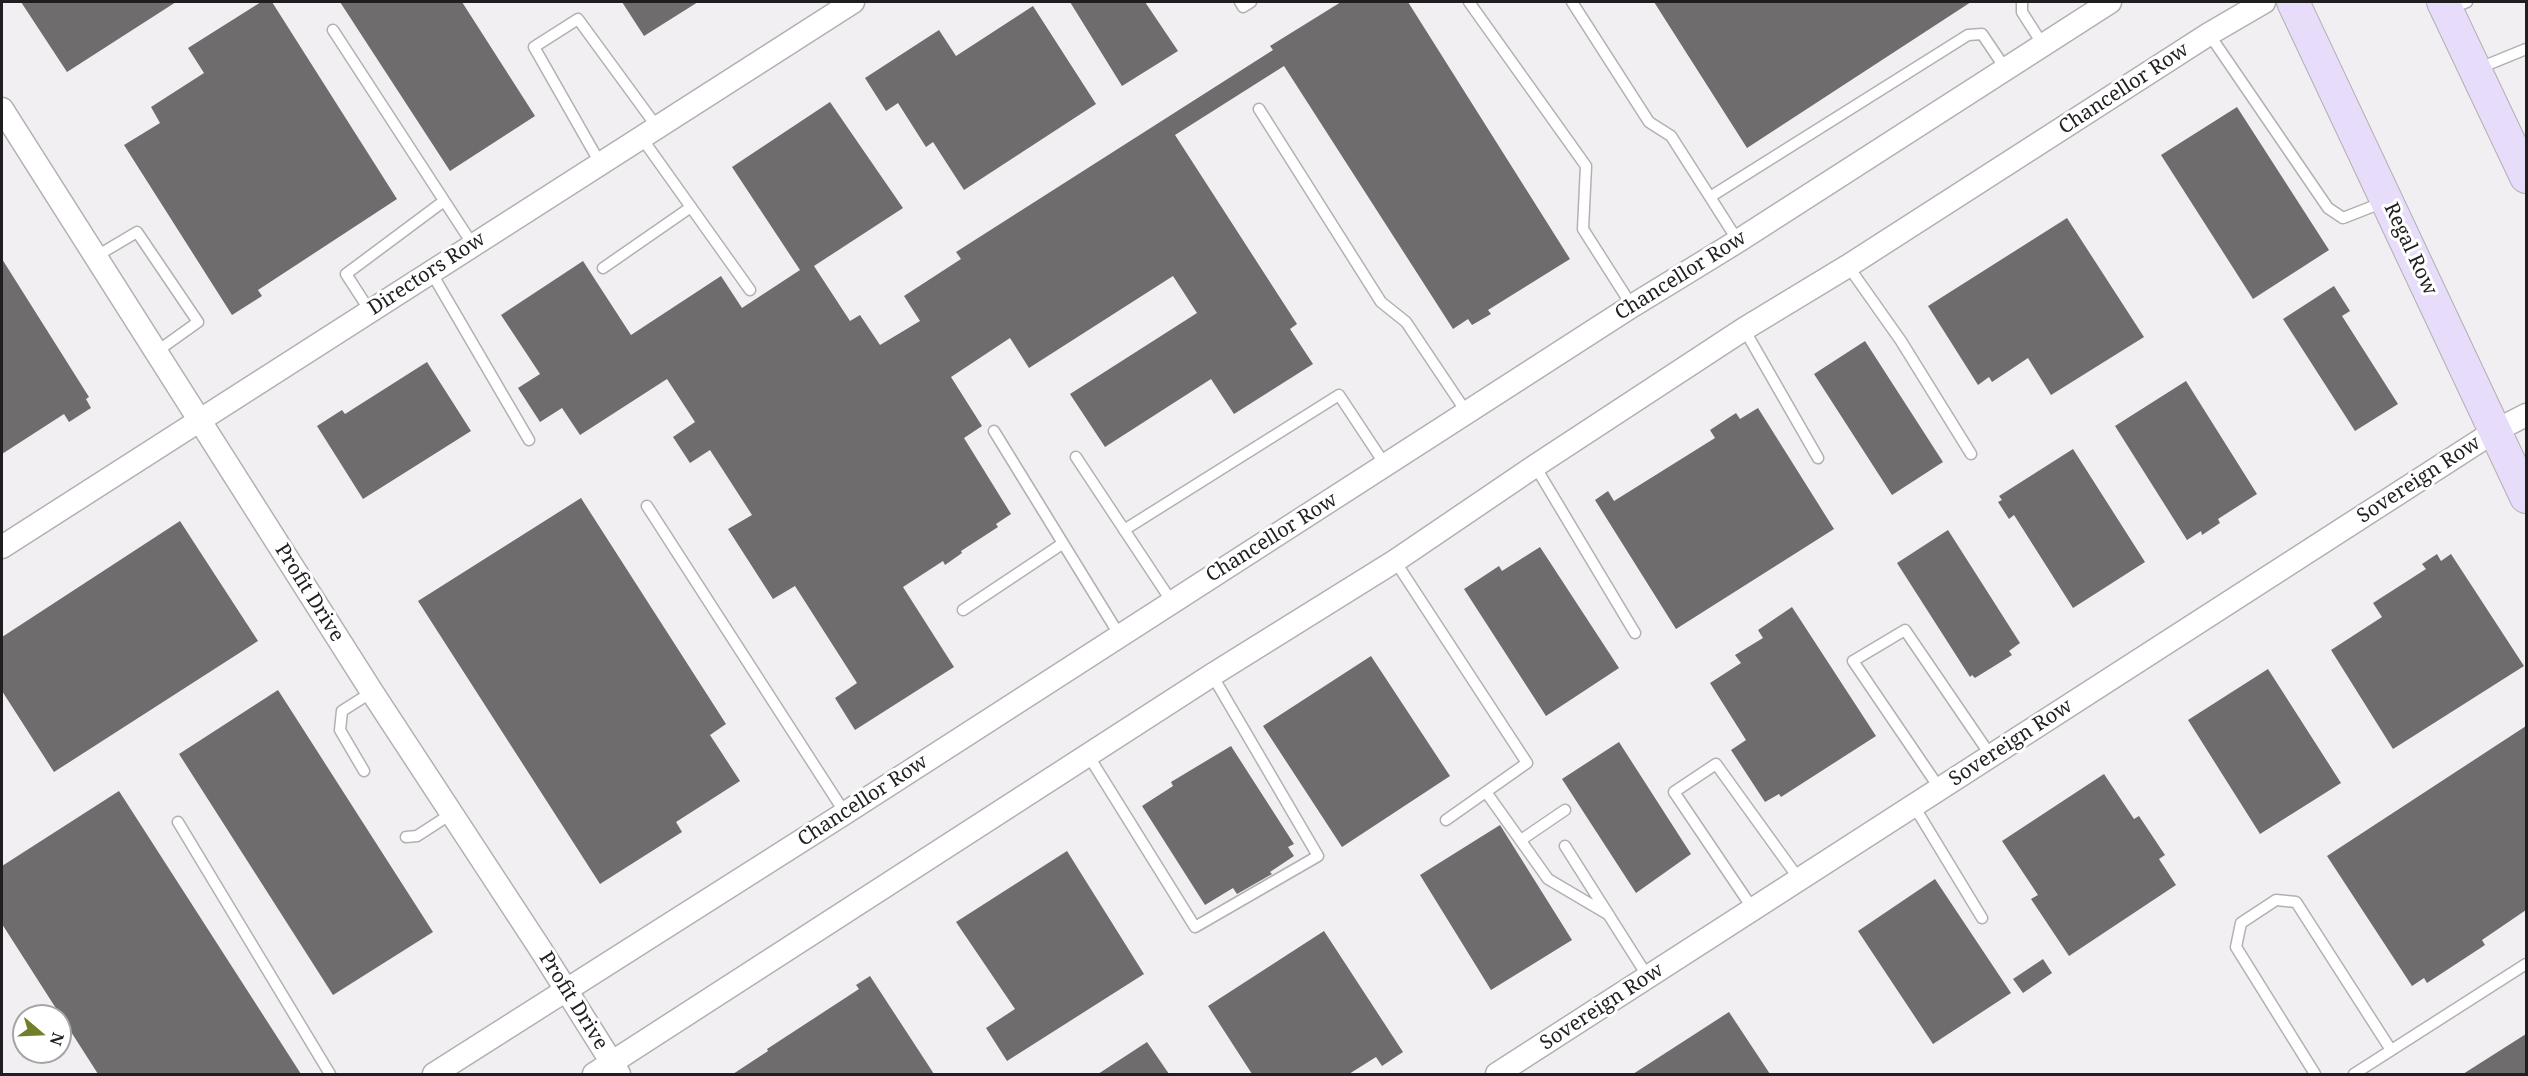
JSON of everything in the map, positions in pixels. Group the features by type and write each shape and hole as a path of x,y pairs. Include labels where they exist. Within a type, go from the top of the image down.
{"main road":[{"name":"Regal Row","path":"2293,2 2526,497"},
{"path":"2452,5 2476,70 2526,177"}],"street":[{"name":"Chancellor Row","path":"434,1074 2110,2"},
{"name":"Chancellor Row","path":"608,1071 1212,675 1395,561 1534,466 1744,329 1848,266 2209,34 2264,2"},
{"name":"Directors Row","path":"2,547 848,3"},
{"name":"Profit Drive","path":"2,109 372,692 566,989 608,1071"},
{"name":"Sovereign Row","path":"1497,1074 2495,431 2526,415"}],"lane":[{"path":"1240,2 1244,7 1251,2"},
{"path":"1469,2 1586,166 1583,229 1632,306"},
{"path":"1572,2 1649,122 1671,136 1738,241"},
{"path":"2022,2 2022,12 2043,45"},
{"path":"600,163 534,46 578,19 649,132 692,207 750,290"},
{"path":"333,30 473,245"},
{"path":"1710,197 1968,35 1982,34 2005,68"},
{"path":"2209,34 2328,208 2343,218 2387,201"},
{"path":"2476,70 2526,49"},
{"path":"1259,109 1382,302 1406,322 1467,414"},
{"path":"370,311 345,274 444,201"},
{"path":"603,268 692,207"},
{"path":"95,257 137,232 198,322 156,352"},
{"path":"1848,266 1901,340 1971,454"},
{"path":"431,272 529,440"},
{"path":"1744,329 1818,458"},
{"path":"1124,530 1339,395 1386,466"},
{"path":"994,431 1120,636"},
{"path":"1076,457 1172,602"},
{"path":"1534,466 1635,633"},
{"path":"647,506 845,813"},
{"path":"963,610 1062,544"},
{"path":"1395,561 1527,763 1446,819"},
{"path":"1940,789 1853,661 1905,630 1991,756"},
{"path":"1088,756 1195,927 1318,856 1212,675"},
{"path":"364,771 340,730 342,711 372,692"},
{"path":"1754,909 1674,792 1716,764 1800,879"},
{"path":"1486,792 1548,879 1609,915"},
{"path":"1914,806 1982,918"},
{"path":"1521,840 1565,810"},
{"path":"406,837 417,836 451,814"},
{"path":"178,822 330,1074"},
{"path":"1565,846 1648,977"},
{"path":"2315,1074 2236,947 2241,924 2276,900 2296,902 2391,1050"},
{"path":"2354,1074 2526,964"}],"building":[{"path":"21,2 176,2 67,72"},
{"path":"261,2 272,2 397,199 258,290 262,296 232,315 124,145 160,123 151,107 204,73 188,48"},
{"path":"340,2 462,2 535,116 450,171"},
{"path":"622,2 698,2 644,36"},
{"path":"1070,2 1145,2 1178,51 1122,86"},
{"path":"1341,2 1408,2 1570,259 1488,310 1491,314 1472,325 1468,319 1453,329 1284,66 1175,135 1297,324 1290,329 1313,364 1234,414 1211,379 1105,447 1070,394 1197,313 1173,276 1029,368 1010,338 951,377 982,426 964,438 1011,514 996,524 998,527 961,551 962,553 945,565 943,561 903,587 954,667 855,730 835,698 857,683 795,586 773,599 728,529 752,515 710,450 690,463 673,437 695,422 667,379 580,435 562,408 540,422 518,388 540,374 501,315 583,261 631,335 721,276 742,308 800,270 732,167 830,102 903,208 814,266 850,321 860,315 880,345 920,321 904,296 961,259 956,252 1273,50 1270,46"},
{"path":"1654,2 1971,2 1747,148"},
{"path":"1033,6 1096,104 964,190 933,142 926,147 898,103 886,111 865,78 939,30 956,56"},
{"path":"2237,107 2329,250 2253,299 2161,155"},
{"path":"2067,218 2144,337 2051,395 2028,358 1992,382 1989,377 1978,385 1928,306"},
{"path":"2,259 89,397 86,399 91,408 69,422 64,414 2,454"},
{"path":"2334,286 2350,311 2342,316 2398,404 2355,431 2283,319"},
{"path":"1865,341 1943,462 1892,495 1814,374"},
{"path":"427,362 471,431 363,499 317,426 342,410 345,414"},
{"path":"2186,381 2257,494 2218,519 2220,523 2202,535 2201,531 2187,540 2115,426"},
{"path":"1758,408 1834,529 1676,629 1595,500 1608,491 1614,501 1715,438 1710,430 1736,413 1740,419"},
{"path":"2073,449 2145,562 2073,608 2014,515 2009,519 1998,502 2002,500 1999,496"},
{"path":"581,498 726,724 710,735 740,781 676,822 682,832 600,884 418,601"},
{"path":"180,521 258,641 54,772 2,691 2,637"},
{"path":"1948,530 2020,643 2009,651 2012,655 1975,678 1972,675 1970,677 1897,563"},
{"path":"1540,547 1619,668 1546,716 1464,589 1499,566 1502,571"},
{"path":"2437,554 2441,561 2451,554 2524,666 2393,749 2331,650 2382,617 2373,603 2426,569 2422,564"},
{"path":"1792,607 1876,736 1781,797 1779,794 1765,802 1731,750 1746,740 1710,683 1741,663 1735,655 1763,638 1758,630"},
{"path":"1371,656 1450,776 1342,847 1263,726"},
{"path":"2268,669 2341,783 2260,834 2188,720"},
{"path":"278,690 433,932 333,995 179,754"},
{"path":"2526,726 2526,910 2482,940 2485,945 2427,983 2424,978 2412,986 2327,856"},
{"path":"1619,742 1691,854 1636,893 1562,779"},
{"path":"1231,746 1294,844 1288,847 1294,856 1270,872 1272,874 1237,894 1233,888 1205,905 1142,806 1173,786 1171,782"},
{"path":"2104,774 2134,819 2139,816 2165,855 2159,859 2176,885 2069,956 2031,899 2038,895 2002,841"},
{"path":"119,791 301,1074 98,1074 72,1033 72,1004 53,1004 2,924 2,866"},
{"path":"1500,825 1572,940 1491,990 1420,875"},
{"path":"1067,851 1144,974 1007,1061 986,1028 1015,1009 956,922"},
{"path":"1935,879 2011,993 1933,1044 1858,931"},
{"path":"1324,931 1403,1052 1382,1066 1376,1057 1349,1074 1252,1074 1208,1006"},
{"path":"2043,959 2052,973 2023,993 2013,979"},
{"path":"870,976 934,1074 733,1074 859,989 856,985"},
{"path":"1729,1012 1770,1074 1633,1074"},
{"path":"2526,1034 2526,1074 2463,1074"},
{"path":"1147,1042 1169,1074 1098,1074"}]}
